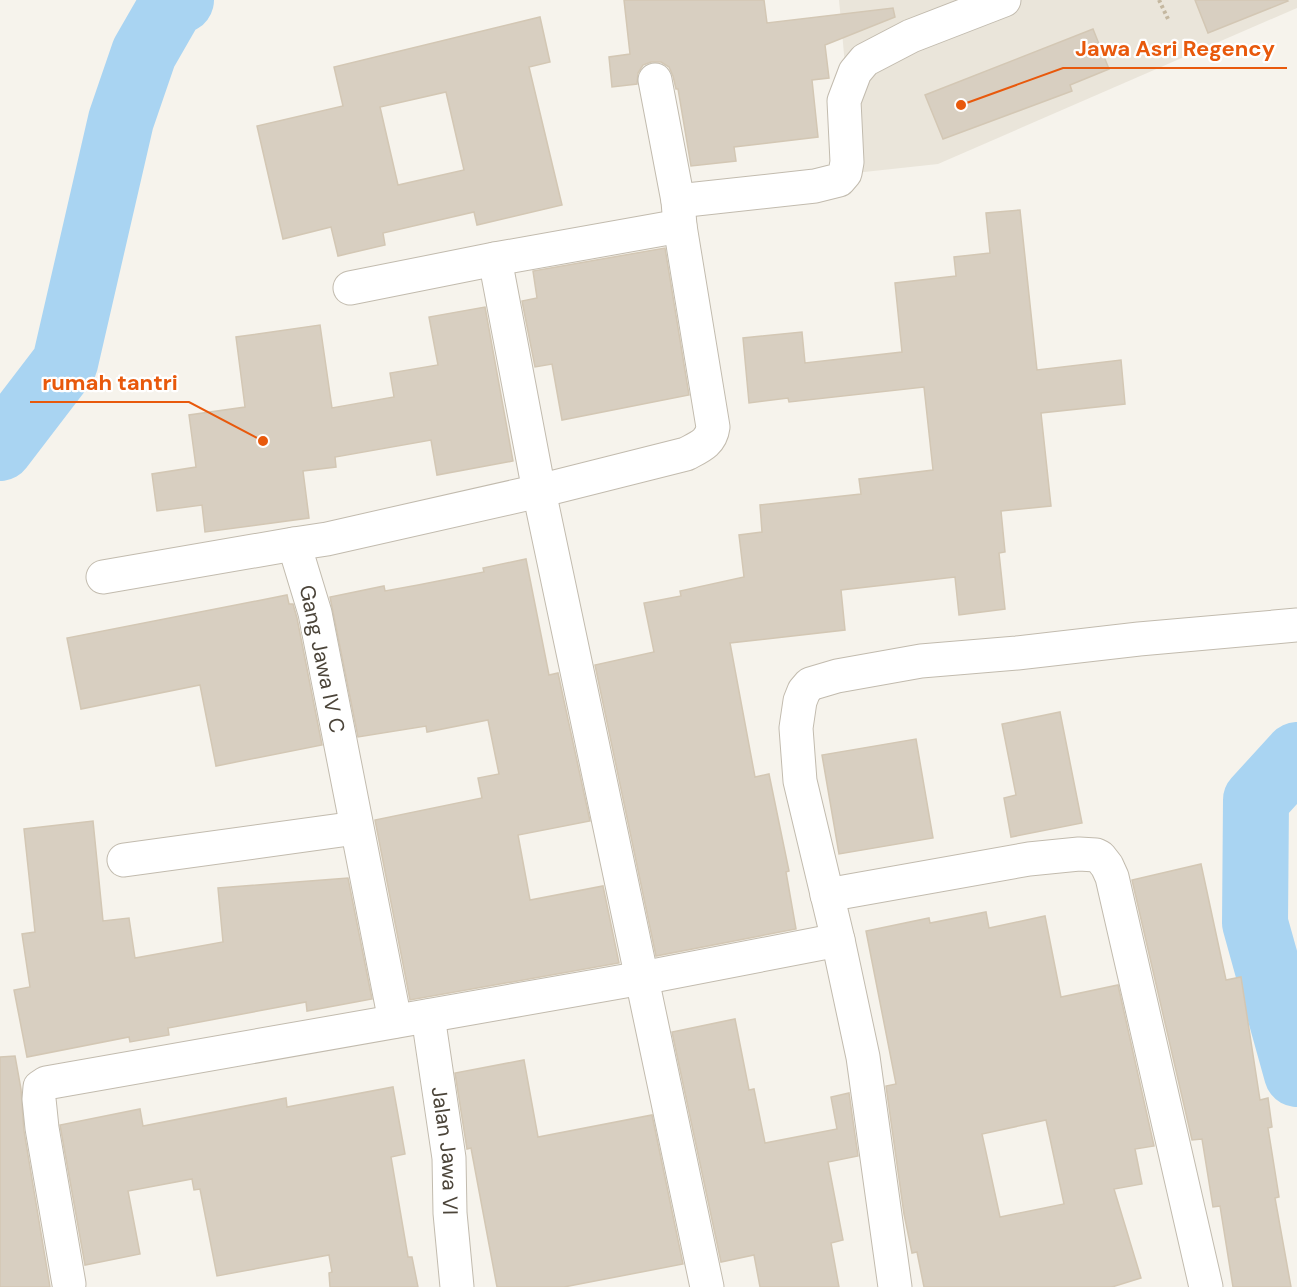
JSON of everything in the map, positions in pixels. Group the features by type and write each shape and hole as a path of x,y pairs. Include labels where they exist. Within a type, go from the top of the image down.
{"street":[{"path":"350,288 495,259 679,214 839,180 845,173 847,162 844,101 850,84 865,60 911,36 1004,0"},
{"path":"103,577 327,539 538,491 686,453 706,443 712,434 713,427 656,80"},
{"path":"495,259 538,491 707,1287"},
{"name":"Gang Jawa IV C","path":"294,544 315,613 395,1021"},
{"path":"895,1287 863,1057 800,781 796,728 804,691 810,684 837,675 921,661 1297,625"},
{"path":"124,860 356,828"},
{"path":"827,895 1029,859 1079,854 1096,855 1104,860 1112,877 1206,1287"},
{"path":"69,1284 42,1128 40,1087 46,1083 642,978 838,940"},
{"name":"Jalan Jawa VI","path":"428,1016 449,1158 450,1213 457,1287"}],"path":[{"path":"1160,0 1168,19"}],"shaded area":[{"path":"839,0 1297,0 1297,8 938,164 855,173"}],"building":[{"path":"624,0 764,0 767,23 893,8 895,17 825,45 829,78 812,80 818,137 734,147 736,161 691,166 678,89 676,89 669,67 661,62 651,62 643,65 638,73 637,84 612,87 609,57 630,54"},
{"path":"1195,0 1287,0 1288,1 1208,33"},
{"path":"540,17 550,62 529,67 562,205 477,225 474,212 383,233 385,245 338,256 331,227 283,239 257,126 343,106 334,67","holes":["446,92 464,170 398,185 380,107"]},
{"path":"1093,29 1109,69 1070,85 1072,91 943,139 925,95"},
{"path":"1020,210 1037,370 1121,360 1125,404 1041,413 1051,506 1001,511 1005,552 999,553 1005,609 959,615 955,577 841,590 845,630 730,643 755,777 769,774 789,871 786,872 796,929 656,956 595,665 654,652 644,603 681,596 680,591 744,577 739,535 762,532 760,505 861,494 859,479 933,470 924,387 789,402 788,398 749,403 743,338 802,332 805,363 902,352 895,283 956,276 954,257 990,253 986,213"},
{"path":"665,248 689,395 562,420 552,364 535,367 522,301 537,298 533,271"},
{"path":"485,307 513,461 437,475 431,440 335,457 336,467 303,471 309,518 205,532 202,505 157,511 152,474 196,467 189,415 245,407 236,337 320,325 332,408 394,397 390,373 438,365 429,317"},
{"path":"526,559 549,675 558,673 590,821 518,835 530,900 603,886 619,963 410,1000 375,820 482,798 478,778 499,774 488,720 427,732 426,726 358,737 330,597 384,586 385,591 418,585 484,572 483,568"},
{"path":"287,595 289,604 293,604 297,618 322,745 216,766 200,685 81,709 67,638"},
{"path":"1060,712 1082,823 1011,837 1004,798 1016,795 1002,724"},
{"path":"916,739 933,838 839,854 822,755"},
{"path":"93,821 103,921 129,918 135,958 223,942 218,888 348,878 372,999 307,1011 306,1002 168,1028 169,1035 130,1042 129,1037 27,1057 14,990 30,987 22,934 35,932 24,829"},
{"path":"1201,864 1226,980 1241,977 1260,1100 1268,1098 1272,1127 1268,1128 1279,1197 1275,1198 1291,1287 1233,1287 1220,1206 1213,1207 1202,1139 1192,1140 1132,880"},
{"path":"986,912 989,928 1045,916 1061,997 1118,985 1154,1146 1135,1149 1142,1184 1114,1189 1141,1278 1112,1287 924,1287 917,1252 912,1253 904,1214 886,1086 896,1084 866,931 929,918 930,923","holes":["1046,1120 1064,1204 1000,1217 982,1134"]},
{"path":"735,1019 749,1090 754,1089 765,1143 837,1129 831,1097 849,1093 858,1156 828,1162 843,1240 831,1243 839,1287 760,1287 754,1255 721,1262 672,1032"},
{"path":"15,1056 21,1089 24,1131 50,1287 0,1287 0,1057"},
{"path":"524,1060 538,1137 652,1115 683,1264 564,1287 497,1287 471,1148 467,1149 455,1073"},
{"path":"393,1087 405,1154 391,1157 408,1257 412,1257 418,1287 330,1287 329,1273 332,1272 329,1255 217,1276 200,1189 194,1190 192,1179 128,1191 140,1254 85,1265 60,1125 140,1109 143,1126 286,1098 287,1107"}],"waterway":[{"path":"0,448 65,363 121,120 144,53 171,6 181,0"},
{"path":"1297,755 1256,800 1255,923 1297,1074"}],"place":[{"name":"Jawa Asri Regency","path":"961,105"},
{"name":"rumah tantri","path":"263,441"}]}
